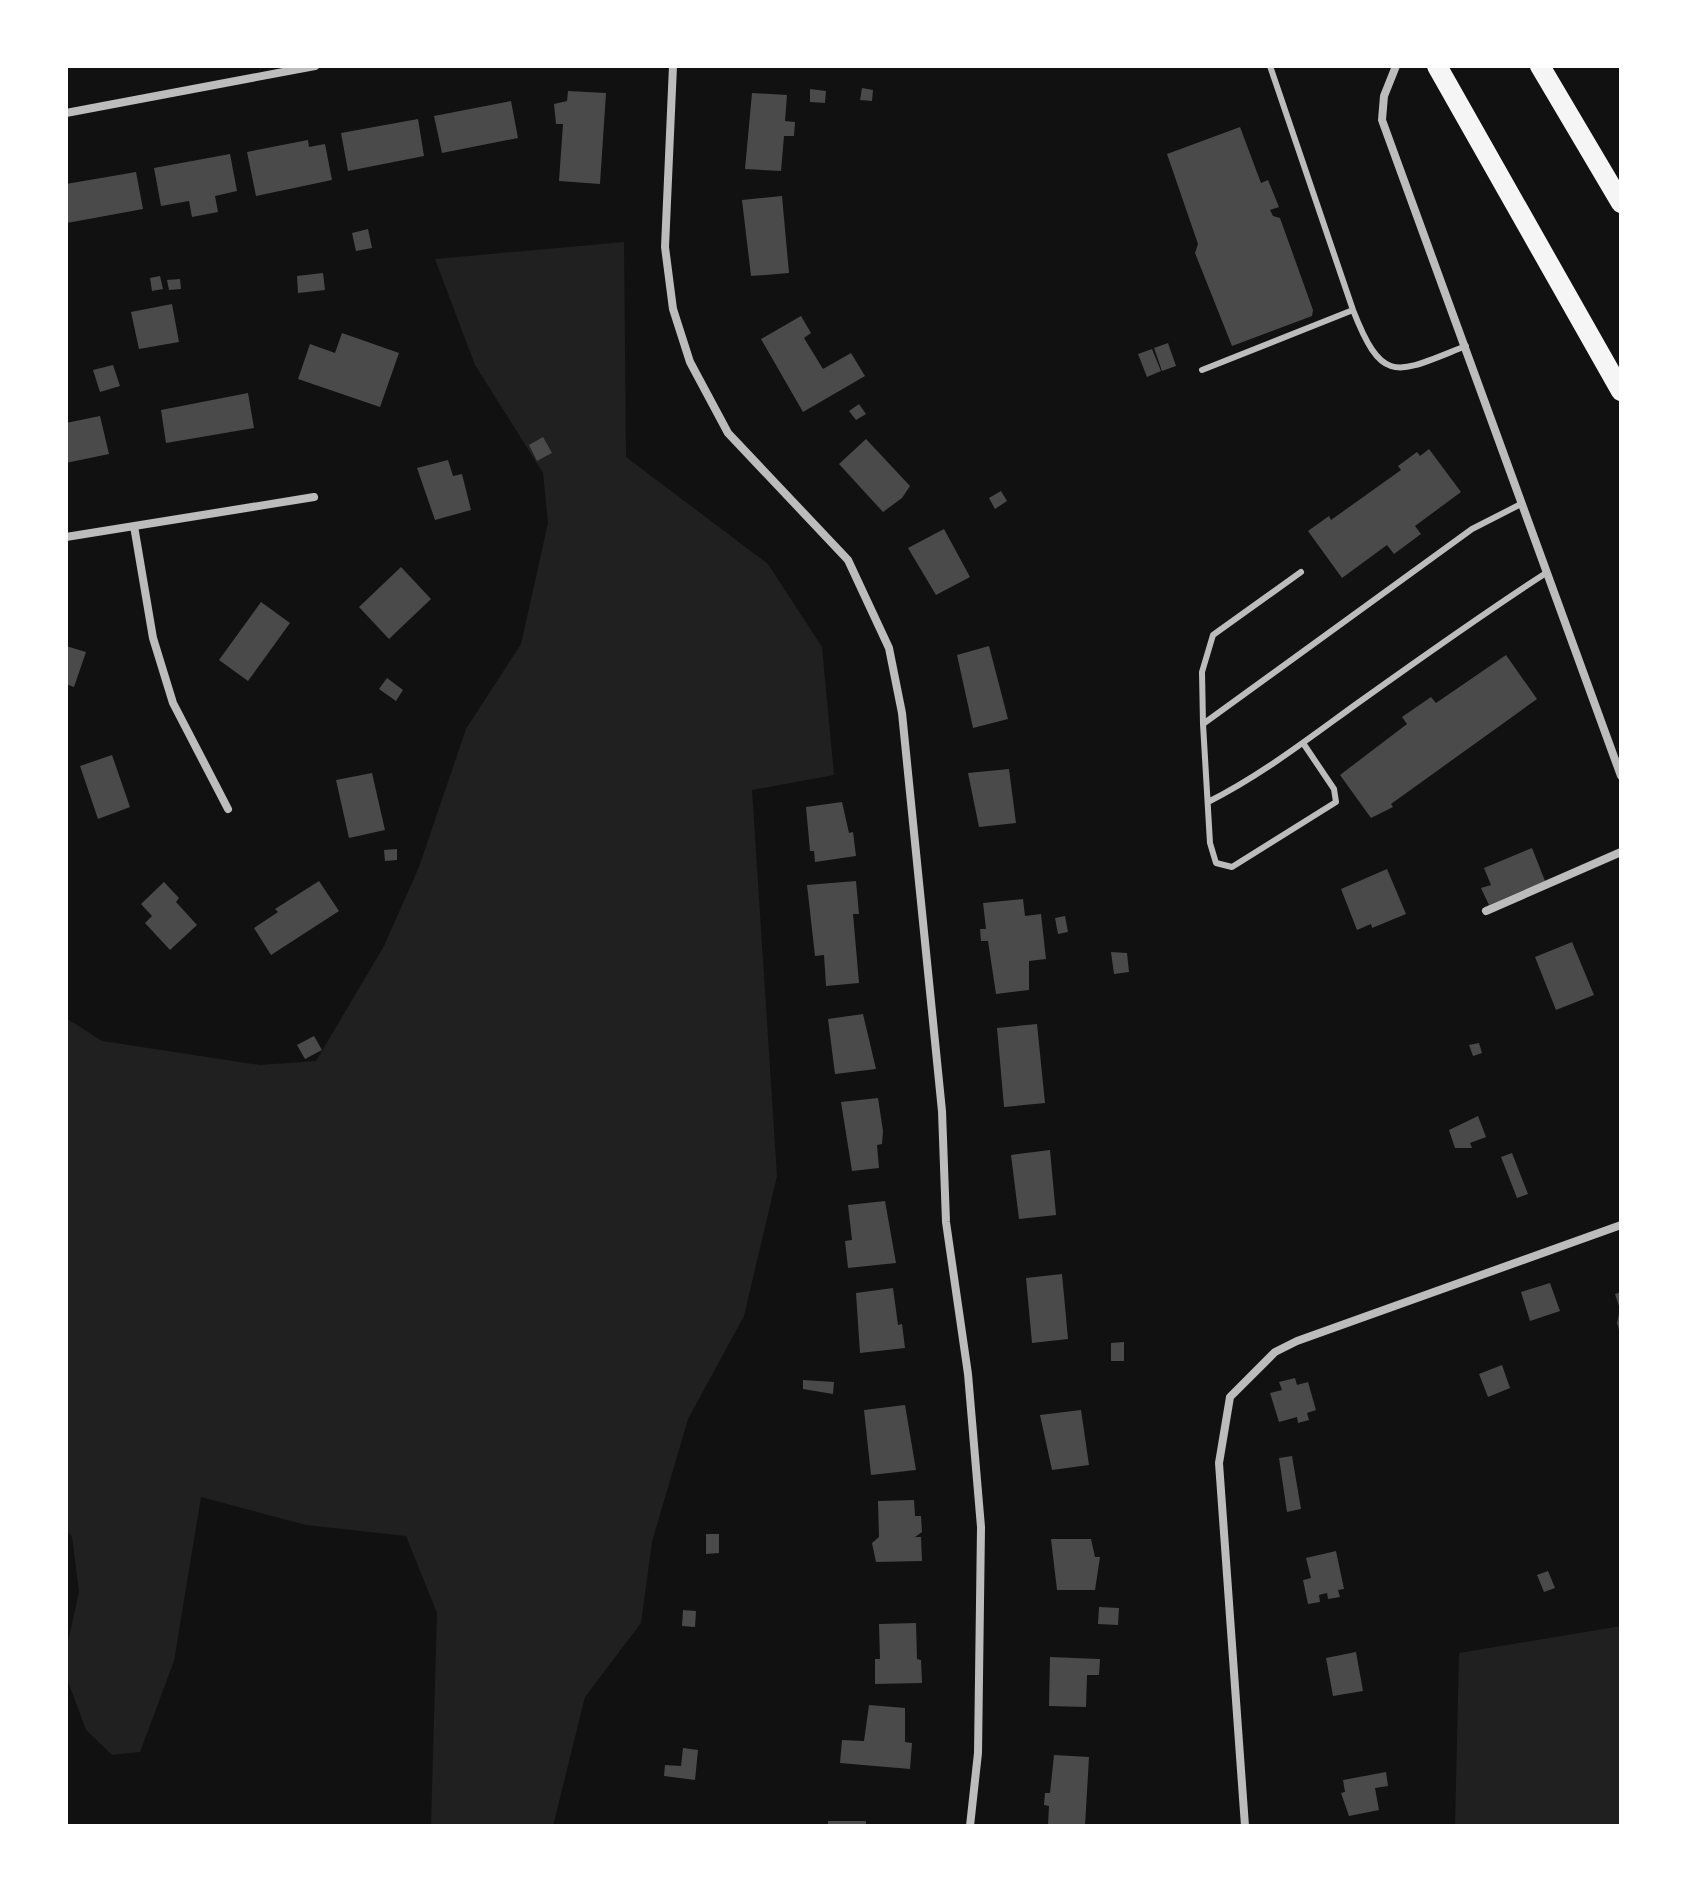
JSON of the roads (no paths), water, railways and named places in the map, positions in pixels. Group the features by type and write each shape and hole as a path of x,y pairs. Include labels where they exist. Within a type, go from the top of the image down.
{"highway":[{"path":"1437,66 1621,391"},
{"path":"1540,66 1621,203"}],"street":[{"path":"66,113 315,66"},
{"path":"673,66 665,247 673,309 690,362 728,433 848,560 889,648 902,713 942,1111 946,1222 968,1374 981,1527 978,1753 970,1826"},
{"path":"1396,66 1384,96 1382,120 1621,776"},
{"path":"66,537 314,497"},
{"path":"134,526 153,638 173,703 228,809"},
{"path":"1486,911 1621,852"},
{"path":"1245,1826 1241,1734 1223,1556 1219,1463 1230,1397 1275,1352 1297,1341 1621,1225"}],"lane":[{"path":"1270,66 1353,310 1365,340 1380,363 1389,367 1413,367 1466,346"},
{"path":"1202,370 1353,310"},
{"path":"1203,724 1472,529 1521,504"},
{"path":"1301,572 1213,635 1202,672 1210,843 1216,863 1232,867 1247,860 1336,802 1334,789 1303,743"},
{"path":"1208,802 1234,789 1303,743 1478,616 1546,573"}]}
